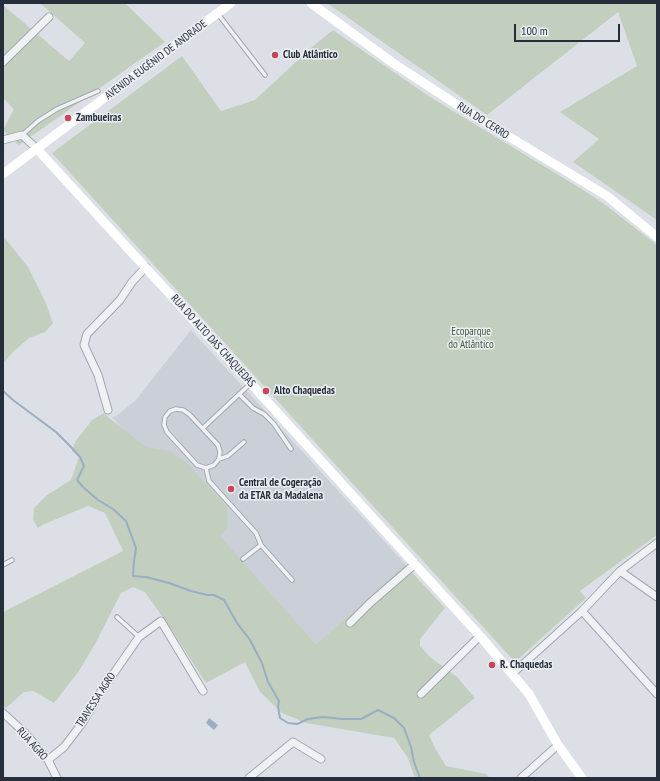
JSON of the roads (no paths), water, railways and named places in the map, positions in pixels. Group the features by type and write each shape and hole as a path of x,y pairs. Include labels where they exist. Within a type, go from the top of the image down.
{"street":[{"name":"AVENIDA EUGÉNIO DE ANDRADE","path":"3,174 231,3"},
{"name":"RUA DO CERRO","path":"310,3 393,63 465,110 606,196 657,237"},
{"path":"3,62 49,18"},
{"name":"RUA DO ALTO DAS CHAQUEDAS","path":"22,135 37,149 146,268 480,636 529,694 558,746 582,778"},
{"path":"3,140 22,135"},
{"path":"108,410 98,374 84,345 87,334 120,300 132,282 146,268"},
{"path":"512,674 582,611 620,571 657,543"},
{"path":"350,623 370,603 415,564"},
{"path":"620,571 657,597"},
{"path":"582,611 657,694"},
{"name":"TRAVESSA AGRO","path":"48,760 69,741 139,637 161,621 203,691"},
{"path":"421,694 480,636"},
{"name":"RUA AGRO","path":"3,713 25,733 48,760 57,778"},
{"path":"249,778 294,742 321,759"},
{"path":"521,778 558,746"}],"lane":[{"path":"217,14 265,75"},
{"path":"22,135 38,121 57,109 98,91"},
{"path":"203,428 251,383"},
{"path":"239,394 253,408 264,414 274,424 291,449"},
{"path":"176,409 184,410 189,414 218,445 220,452 219,459 214,465 206,468 197,465 168,432 164,425 165,417 170,411 176,409"},
{"path":"219,459 228,456 244,442"},
{"path":"206,468 209,481 256,534 260,545 292,580"},
{"path":"243,560 260,545"},
{"path":"3,565 12,560"},
{"path":"117,617 139,637"}],"water":[{"path":"209,718 218,725 214,730 206,723"}],"waterway":[{"path":"3,391 56,432 69,445 80,457 84,466 77,480 98,500 113,509 126,521 136,548 133,576 146,577 169,583 191,591 214,595 224,600 237,623 250,640 262,663 268,682 279,701 278,707 280,718 288,723 297,724 308,719 323,717 361,719 378,710 394,718 404,728 420,778"}],"place":[{"name":"Club Atlântico","path":"275,55"},
{"name":"Zambueiras","path":"68,118"},
{"name":"Alto Chaquedas","path":"266,391"},
{"name":"Central de Cogeração da ETAR da Madalena","path":"231,489"},
{"name":"R. Chaquedas","path":"492,665"}],"park label":[{"name":"Ecoparque do Atlântico","path":"471,338"}]}
